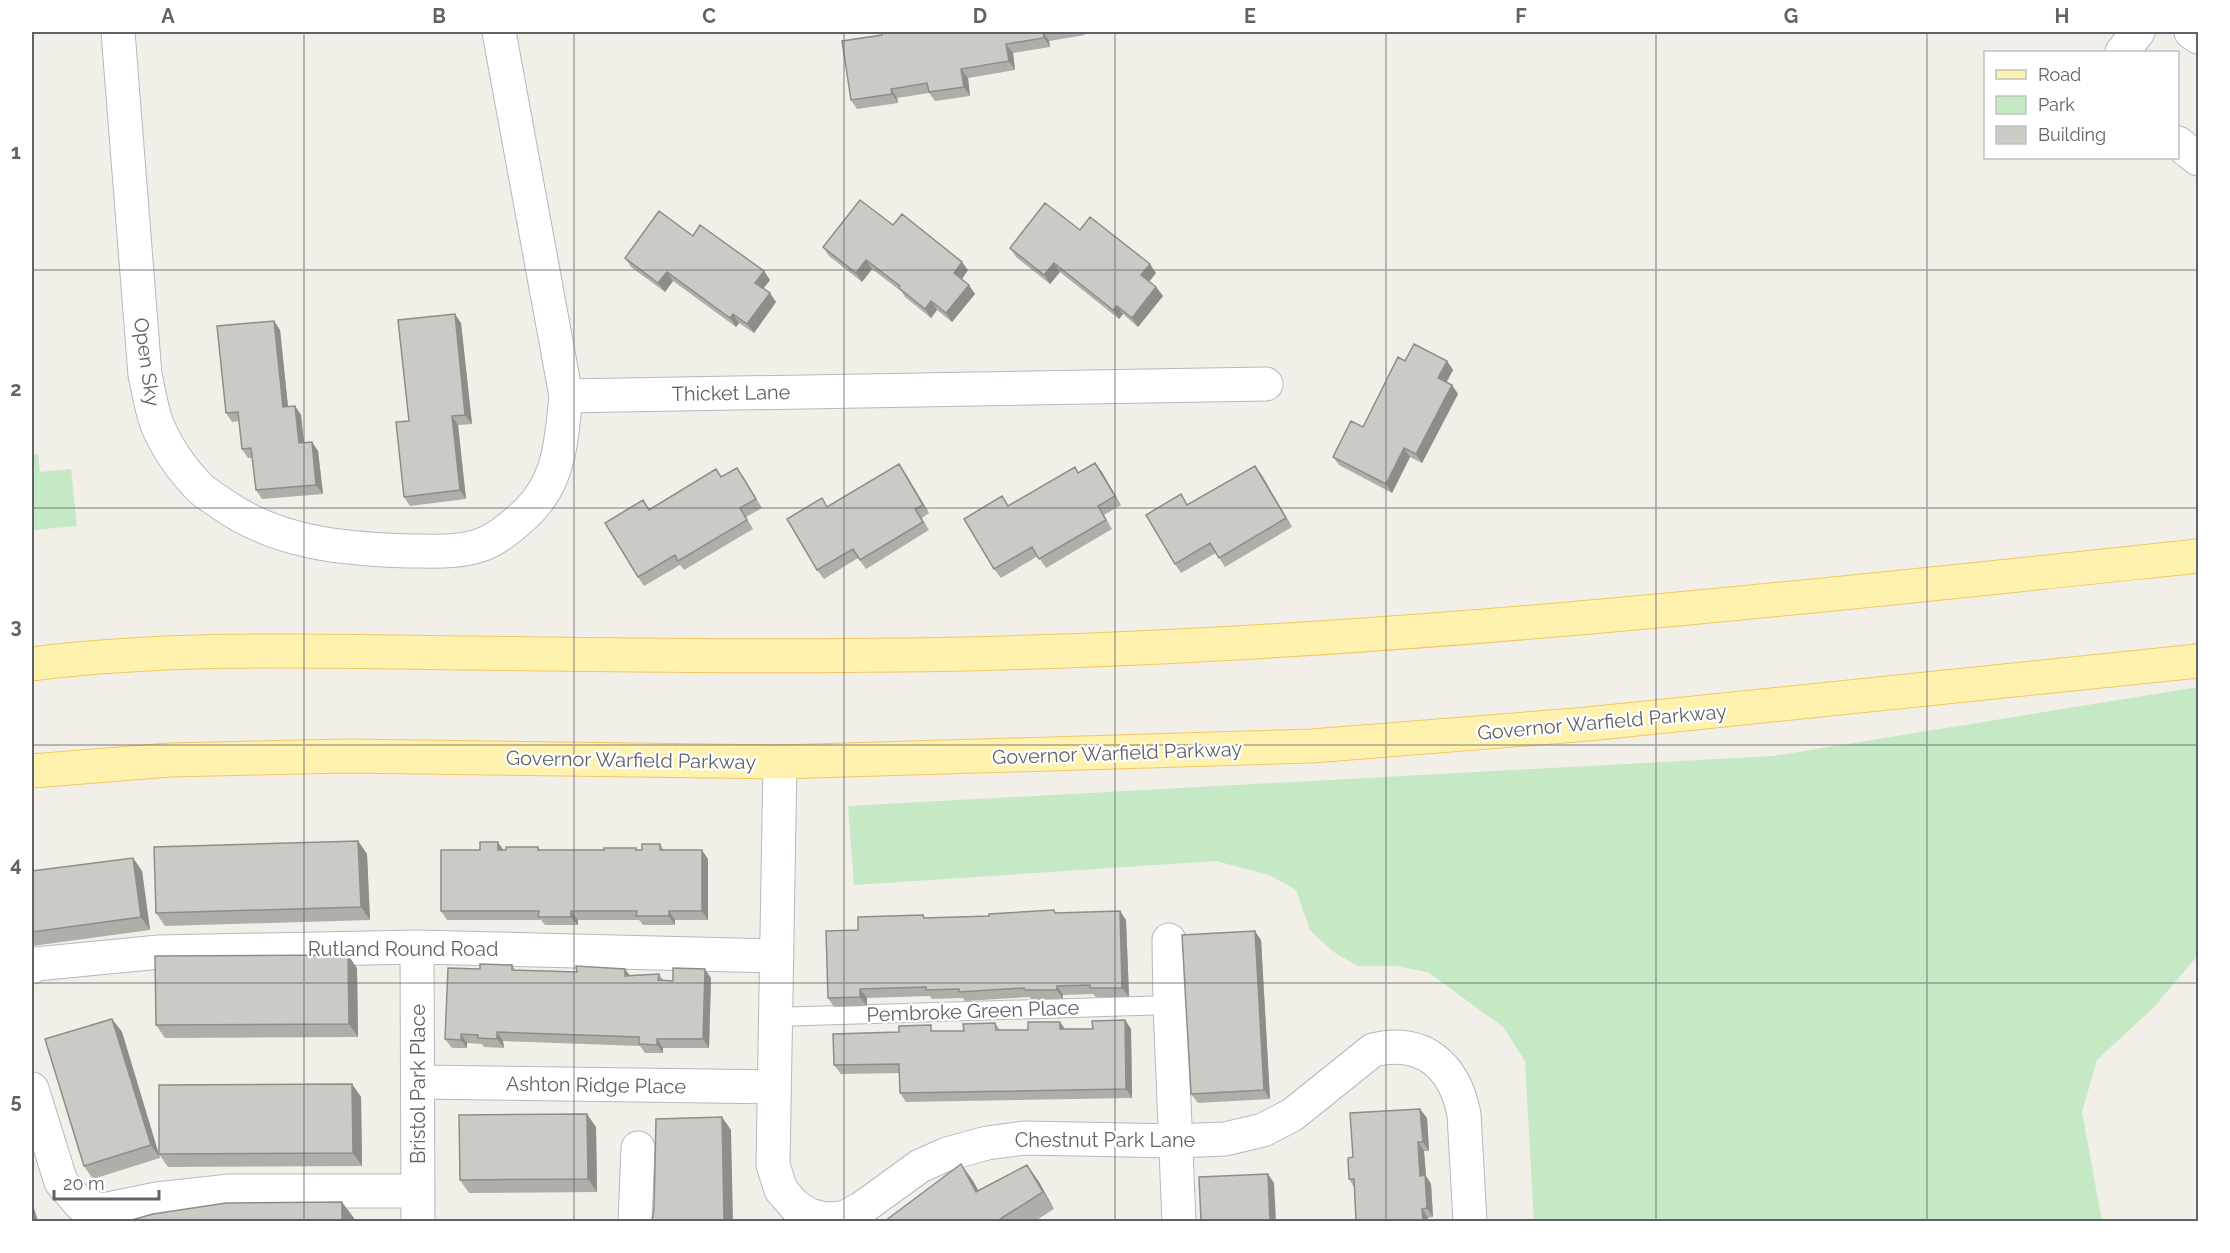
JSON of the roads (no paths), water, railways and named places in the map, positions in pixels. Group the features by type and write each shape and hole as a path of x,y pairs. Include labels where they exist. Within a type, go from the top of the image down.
{"main road":[{"path":"32,664 182,652 358,651 788,657 1008,653 1283,640 1586,618 2199,556"},
{"name":"Governor Warfield Parkway","path":"32,771 170,760 336,756 780,762 1311,746 1588,724 2199,661"}],"street":[{"name":"Open Sky","path":"117,32 145,375 156,423 173,454 201,489 240,517 269,531 310,543 384,550 451,551 483,545 503,533 538,500 552,475 561,449 566,396"},
{"path":"500,32 566,396"},
{"path":"2123,51 2138,32"},
{"path":"2191,32 2199,38"},
{"path":"2179,144 2199,159"},
{"name":"Thicket Lane","path":"566,396 1266,384"},
{"name":"Chestnut Park Lane","path":"780,762 773,1165 781,1190 795,1206 809,1215 825,1219 844,1218 862,1208 920,1166 947,1154 987,1143 1025,1138 1176,1141 1225,1139 1263,1130 1292,1115 1373,1050 1389,1046 1417,1049 1435,1059 1451,1077 1461,1098 1464,1114 1470,1221"},
{"path":"1169,940 1179,1221"},
{"name":"Rutland Round Road","path":"32,967 36,964 159,952 417,947 777,956"},
{"name":"Bristol Park Place","path":"417,947 418,1206"},
{"name":"Ashton Ridge Place","path":"419,1082 774,1087"},
{"path":"32,1089 62,1182 81,1205 103,1210 157,1199 230,1191 418,1206"},
{"path":"635,1221 638,1148"}],"lane":[{"name":"Pembroke Green Place","path":"776,1017 1170,1005"}]}
